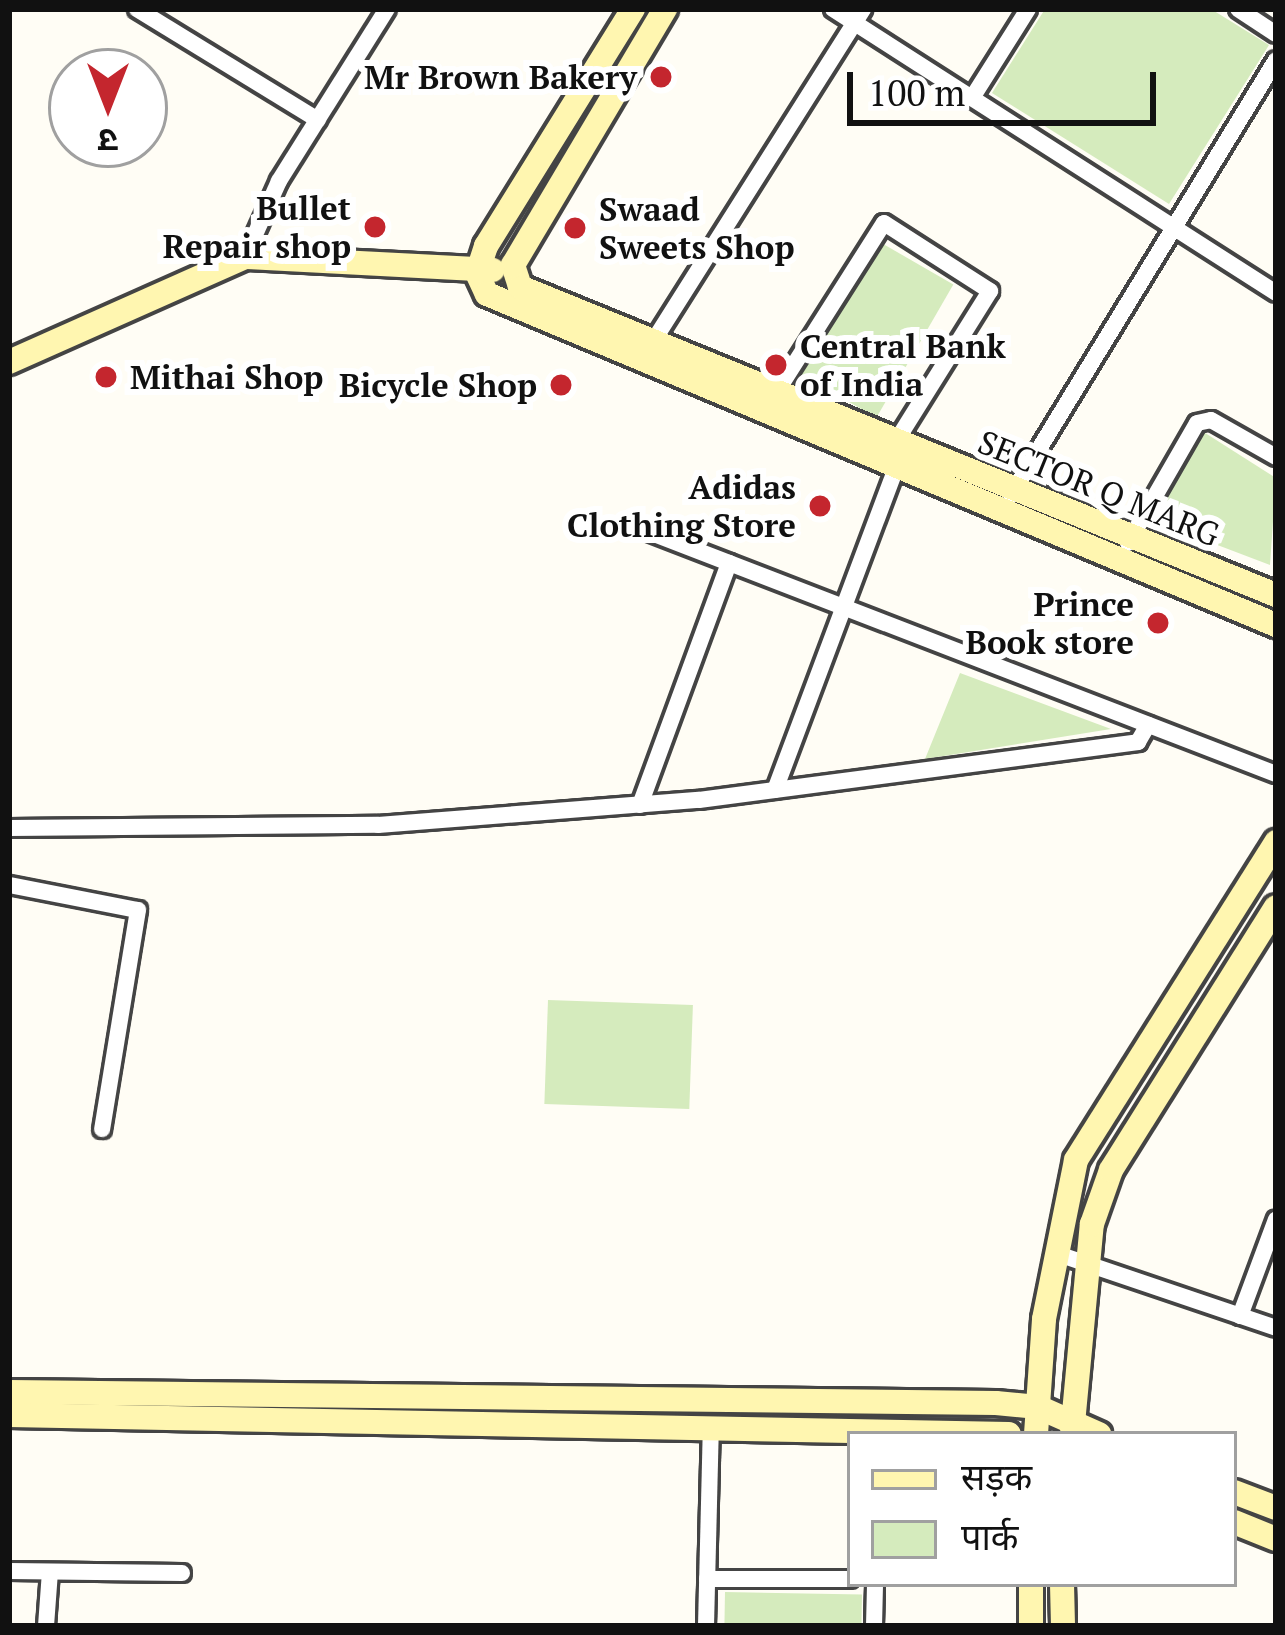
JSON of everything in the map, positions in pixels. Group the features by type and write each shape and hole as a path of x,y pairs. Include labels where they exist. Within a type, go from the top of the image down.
{"street":[{"path":"137,9 318,120"},
{"path":"245,257 318,120 387,9"},
{"path":"633,9 486,246 477,273 487,294 505,307 776,393 895,454"},
{"path":"9,362 245,257 477,273 512,265 665,9"},
{"path":"833,9 858,16 972,98 1276,292"},
{"path":"972,98 1028,9"},
{"path":"1238,9 1276,34"},
{"path":"646,352 858,16"},
{"path":"1008,500 1170,225 1276,60"},
{"path":"775,790 844,608 895,454 990,291 884,224 776,393"},
{"path":"512,265 520,287 646,352 1126,549 1276,625"},
{"path":"1126,549 1197,423 1211,420 1276,457"},
{"path":"649,532 1276,774"},
{"name":"SECTOR Q MARG","path":"1126,549 1274,592"},
{"path":"640,805 729,563"},
{"path":"9,828 378,825 640,805 1138,742 1148,725"},
{"path":"1036,1431 1055,1253 1076,1160 1276,842"},
{"path":"9,885 138,910 102,1129"},
{"path":"9,1415 331,1408 1037,1407 1073,1429 1088,1263 1111,1170 1276,907"},
{"path":"1240,1316 1276,1219"},
{"path":"1055,1253 1276,1328"},
{"path":"9,1392 897,1431"},
{"path":"706,1626 711,1426"},
{"path":"1237,1493 1276,1508"},
{"path":"1237,1523 1276,1539"},
{"path":"9,1571 182,1573"},
{"path":"46,1626 50,1572"},
{"path":"707,1579 847,1580"},
{"path":"874,1626 875,1587"},
{"path":"1031,1587 1031,1626"},
{"path":"1062,1587 1063,1626"}],"green space":[{"path":"1045,9 1211,9 1269,45 1169,204 992,93"},
{"path":"878,241 953,284 876,418 801,374"},
{"path":"1202,431 1276,478 1270,565 1149,519"},
{"path":"960,673 1111,729 925,759"},
{"path":"548,1000 693,1005 689,1109 544,1104"},
{"path":"725,1592 862,1594 861,1626 724,1626"}],"place":[{"name":"Mr Brown Bakery","path":"661,77"},
{"name":"Bullet Repair shop","path":"375,227"},
{"name":"Swaad Sweets Shop","path":"575,228"},
{"name":"Central Bank of India","path":"776,365"},
{"name":"Mithai Shop","path":"106,377"},
{"name":"Bicycle Shop","path":"561,385"},
{"name":"Adidas Clothing Store","path":"820,506"},
{"name":"Prince Book store","path":"1158,623"}]}
